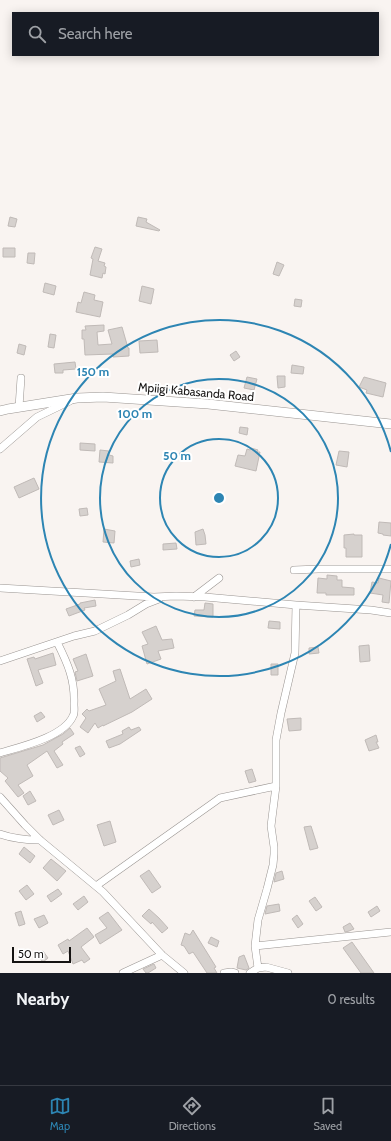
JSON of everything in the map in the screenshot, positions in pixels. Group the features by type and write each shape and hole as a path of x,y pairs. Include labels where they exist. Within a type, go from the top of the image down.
{"main road":[{"name":"Mpiigi Kabasanda Road","path":"0,411 77,398 103,397 202,403 391,424"}],"street":[{"path":"19,407 21,378"},
{"path":"0,449 37,417 77,398"},
{"path":"294,570 391,569"},
{"path":"194,597 219,578"},
{"path":"0,588 64,593 194,597 371,610 391,613"},
{"path":"0,661 95,630 163,597"},
{"path":"258,968 255,946 258,920 273,865 274,847 271,826 276,786 276,740 295,653 296,605"},
{"path":"0,753 34,743 58,732 74,716 74,685 66,659 57,642"},
{"path":"96,886 220,798 276,786"},
{"path":"0,797 40,840 103,892 162,955 184,973"},
{"path":"0,834 11,838 40,840"},
{"path":"255,946 391,932"},
{"path":"123,973 162,955"},
{"path":"250,973 258,968 266,967 288,973"},
{"path":"224,973 235,973"}],"building":[{"path":"10,217 17,219 15,227 8,226"},
{"path":"138,217 147,219 146,222 160,230 136,226"},
{"path":"95,247 102,249 98,261 105,263 104,266 106,267 105,274 103,273 102,278 90,275 93,259 91,258"},
{"path":"3,248 15,248 15,257 3,257"},
{"path":"28,253 35,253 34,264 27,263"},
{"path":"277,262 284,265 279,276 273,274"},
{"path":"45,283 56,286 54,295 43,292"},
{"path":"142,286 154,289 151,304 139,301"},
{"path":"84,292 95,295 94,300 103,302 100,317 76,312 78,302 81,303"},
{"path":"295,299 302,300 301,307 294,306"},
{"path":"104,325 104,331 97,332 98,345 112,344 108,330 122,327 129,348 129,356 113,357 113,354 85,355 82,330 86,330 85,326"},
{"path":"50,334 56,335 54,348 48,347"},
{"path":"157,340 158,352 140,353 139,341"},
{"path":"19,344 26,346 24,355 17,353"},
{"path":"236,351 240,357 234,361 230,355"},
{"path":"75,362 76,369 63,370 63,373 55,373 54,364"},
{"path":"292,365 304,367 303,374 291,373"},
{"path":"277,376 285,376 285,387 278,388"},
{"path":"247,377 257,379 254,390 244,388"},
{"path":"364,377 386,383 383,397 366,393 367,390 359,387"},
{"path":"240,427 248,428 247,435 239,433"},
{"path":"80,443 95,444 95,451 80,450"},
{"path":"251,448 258,450 257,452 260,452 256,471 235,466 238,455 245,456 247,449 250,450"},
{"path":"100,450 109,451 109,455 113,456 113,463 99,462"},
{"path":"339,451 349,452 347,467 336,465"},
{"path":"34,478 39,489 19,498 14,487"},
{"path":"87,508 88,515 80,516 79,509"},
{"path":"379,522 391,523 391,536 378,533"},
{"path":"104,529 115,531 114,543 103,542"},
{"path":"203,529 206,544 196,545 195,532"},
{"path":"344,535 362,535 362,557 346,557"},
{"path":"176,543 177,549 163,550 163,544"},
{"path":"139,559 140,565 131,567 130,561"},
{"path":"327,575 337,576 337,580 342,580 342,587 354,588 354,595 326,595 326,593 317,593 318,578 327,579"},
{"path":"379,578 391,581 389,603 382,602 383,595 370,593 372,582 378,583"},
{"path":"95,600 96,606 84,608 85,610 69,616 66,609 80,603"},
{"path":"205,603 213,604 213,617 194,616 195,610 204,610"},
{"path":"269,621 280,622 280,629 268,628"},
{"path":"156,626 162,640 172,639 174,648 158,651 161,659 147,664 142,646 148,644 142,632"},
{"path":"369,645 370,661 360,662 359,646"},
{"path":"318,647 319,653 309,654 309,648"},
{"path":"53,653 56,665 38,670 43,683 36,686 27,659 34,657 35,659"},
{"path":"86,654 93,676 77,681 75,672 78,671 73,659"},
{"path":"271,664 278,664 278,675 271,675"},
{"path":"120,669 130,699 146,689 152,699 132,712 103,726 98,728 95,723 88,733 80,727 86,718 82,714 87,709 89,711 106,705 99,689 116,681 113,671"},
{"path":"41,712 45,717 37,722 34,716"},
{"path":"301,718 301,730 289,731 287,719"},
{"path":"129,727 131,730 139,727 141,730 120,744 109,748 106,741 123,734 122,731"},
{"path":"70,728 74,734 62,742 63,744 54,751 63,765 57,768 47,751 27,765 33,776 18,785 24,793 18,797 5,781 8,778 0,771 0,758 43,745 63,734"},
{"path":"376,735 378,742 376,742 379,748 369,751 365,740"},
{"path":"80,746 85,754 80,757 75,748"},
{"path":"252,769 256,781 249,783 245,771"},
{"path":"30,791 36,801 28,805 23,796"},
{"path":"59,810 64,820 53,825 48,815"},
{"path":"110,821 116,842 104,846 97,825"},
{"path":"311,826 318,848 310,850 304,827"},
{"path":"24,847 35,856 30,863 19,854"},
{"path":"51,859 66,871 57,881 43,868"},
{"path":"149,870 161,887 152,893 140,876"},
{"path":"282,871 284,879 274,882 276,873"},
{"path":"27,885 34,894 26,900 19,891"},
{"path":"58,889 62,894 51,902 47,896"},
{"path":"84,896 88,902 78,910 73,904"},
{"path":"315,897 322,907 316,911 309,901"},
{"path":"279,904 280,911 265,914 267,906"},
{"path":"377,906 380,911 371,917 368,912"},
{"path":"149,909 168,928 162,933 152,922 151,924 142,916"},
{"path":"21,911 25,924 19,926 15,913"},
{"path":"108,912 122,930 100,944 95,935 107,928 99,918"},
{"path":"44,915 48,923 39,928 34,919"},
{"path":"297,915 303,924 298,928 292,919"},
{"path":"350,923 354,929 345,932 343,927"},
{"path":"87,928 94,937 81,947 90,959 84,963 82,960 73,964 68,951 63,954 58,945 68,939 69,941"},
{"path":"193,930 216,967 214,968 217,973 207,973 193,952 189,954 184,946 181,945 185,933 190,935"},
{"path":"211,937 219,941 217,947 208,943"},
{"path":"352,942 374,973 361,973 343,948"},
{"path":"43,951 48,958 43,962 37,955"},
{"path":"244,955 249,968 246,970 237,968 239,957"},
{"path":"154,964 156,968 148,973 146,973 143,969"}]}
